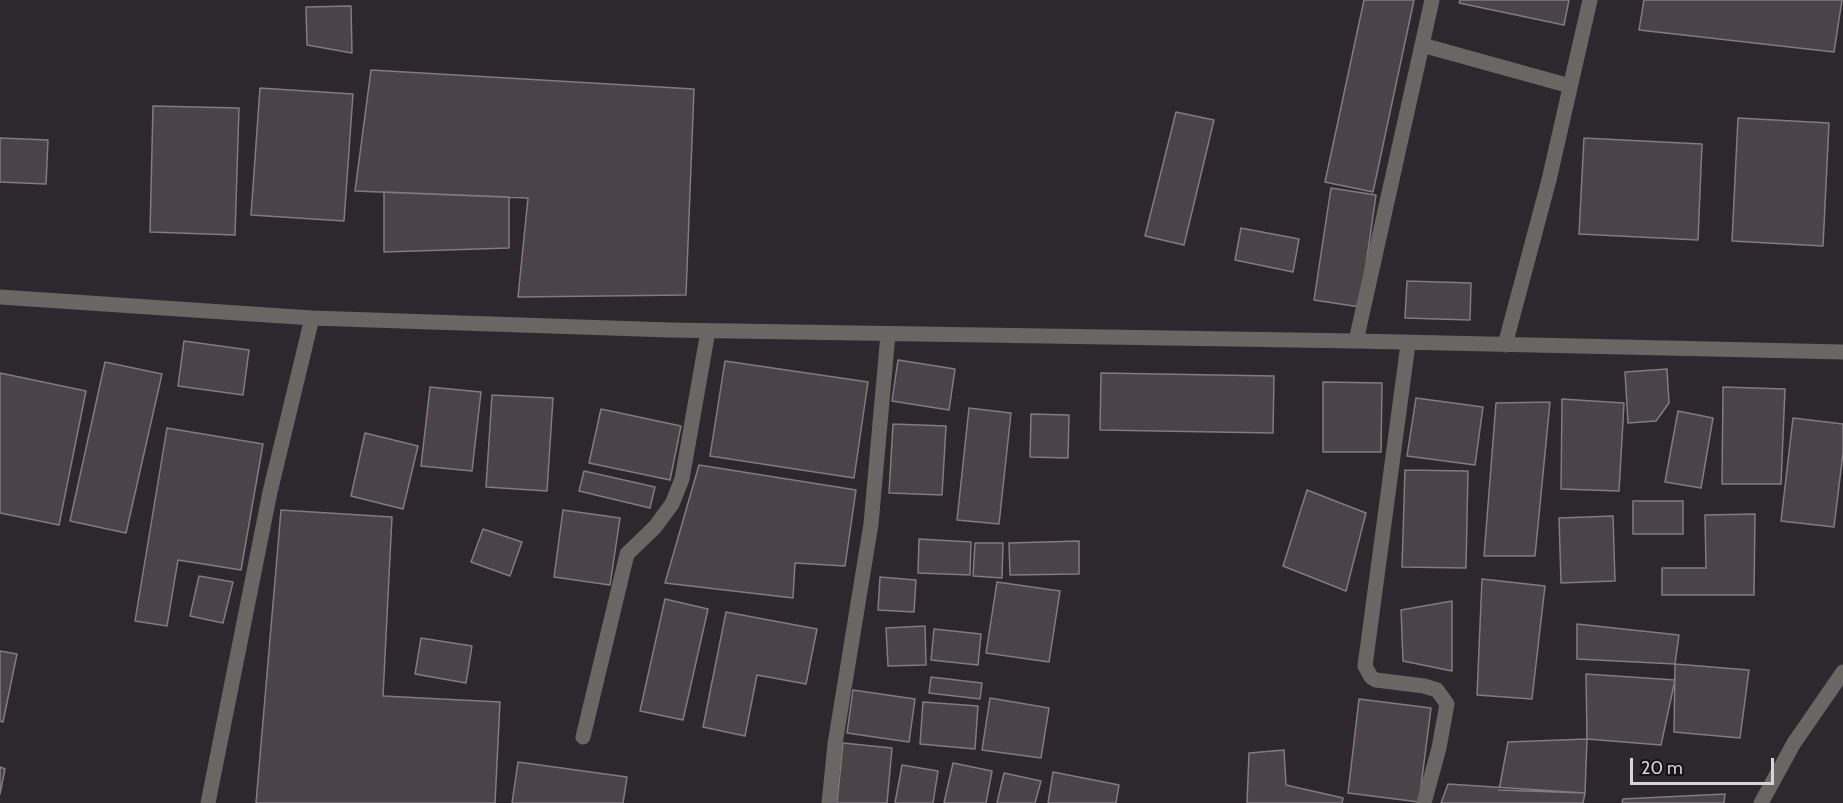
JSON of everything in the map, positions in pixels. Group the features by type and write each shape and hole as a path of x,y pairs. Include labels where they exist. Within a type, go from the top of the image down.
{"street":[{"path":"1356,341 1432,0"},
{"path":"1505,345 1549,180 1590,0"},
{"path":"1422,45 1570,86"},
{"path":"0,297 312,318 708,331 1356,341 1408,344 1843,352"},
{"path":"208,803 270,492 312,318"},
{"path":"583,737 627,554 655,526 672,504 681,479 708,331"},
{"path":"828,803 835,744 871,524 888,334"},
{"path":"1408,344 1365,666 1371,677 1437,690 1447,704 1439,748 1424,803"},
{"path":"1761,803 1794,743 1843,673"}],"building":[{"path":"1364,0 1414,0 1373,192 1325,182"},
{"path":"1460,0 1569,0 1564,25 1459,3"},
{"path":"1644,0 1842,0 1834,52 1639,30"},
{"path":"351,6 352,53 307,45 306,7"},
{"path":"371,70 694,89 686,295 518,297 528,198 355,191"},
{"path":"260,88 353,94 344,221 251,215"},
{"path":"153,106 239,108 235,235 150,232"},
{"path":"1176,112 1214,120 1184,245 1145,236"},
{"path":"1738,118 1829,123 1823,246 1732,241"},
{"path":"0,138 48,140 46,184 0,182"},
{"path":"1584,138 1702,144 1698,240 1579,234"},
{"path":"1331,188 1376,195 1360,307 1314,300"},
{"path":"384,192 509,197 509,248 384,252"},
{"path":"1241,228 1299,239 1293,272 1235,260"},
{"path":"1407,281 1471,283 1470,320 1405,318"},
{"path":"184,341 249,350 243,395 178,386"},
{"path":"898,360 955,369 949,410 892,401"},
{"path":"725,361 868,382 854,478 710,456"},
{"path":"105,362 162,374 126,533 70,521"},
{"path":"1667,369 1669,403 1656,421 1628,423 1625,372"},
{"path":"0,373 86,391 59,525 0,513"},
{"path":"1101,373 1274,376 1273,433 1100,430"},
{"path":"1323,382 1382,383 1381,452 1323,452"},
{"path":"430,387 481,392 472,471 421,466"},
{"path":"1723,387 1785,389 1781,484 1722,484"},
{"path":"492,395 553,398 547,491 486,487"},
{"path":"1416,398 1483,407 1475,465 1407,456"},
{"path":"1562,399 1624,403 1619,491 1561,489"},
{"path":"1550,402 1535,556 1484,556 1496,403"},
{"path":"969,408 1011,413 999,524 957,520"},
{"path":"601,409 681,426 670,480 589,463"},
{"path":"1678,411 1713,418 1701,488 1665,482"},
{"path":"1031,414 1069,415 1068,458 1030,457"},
{"path":"1793,418 1843,424 1843,453 1834,527 1781,521"},
{"path":"893,424 946,426 942,495 889,493"},
{"path":"167,428 263,444 241,570 178,560 167,626 135,621"},
{"path":"365,433 418,446 403,509 351,496"},
{"path":"699,465 856,490 845,566 795,563 793,598 665,583"},
{"path":"1405,470 1468,471 1466,568 1402,567"},
{"path":"584,471 655,487 650,508 579,491"},
{"path":"1307,490 1366,513 1346,591 1283,566"},
{"path":"1633,501 1683,501 1683,534 1633,534"},
{"path":"281,510 392,517 383,696 500,702 495,803 256,803"},
{"path":"563,510 620,518 610,585 554,577"},
{"path":"1755,514 1754,595 1662,595 1662,568 1706,568 1705,515"},
{"path":"1613,516 1615,581 1561,583 1559,518"},
{"path":"483,529 522,542 510,576 471,562"},
{"path":"919,539 971,542 970,575 918,573"},
{"path":"1079,541 1079,574 1010,575 1009,543"},
{"path":"975,543 1003,543 1002,578 973,576"},
{"path":"199,576 233,582 223,623 190,616"},
{"path":"880,577 916,580 914,612 878,610"},
{"path":"1482,579 1545,586 1532,699 1477,695"},
{"path":"997,582 1060,591 1049,662 986,653"},
{"path":"665,599 708,609 683,720 640,711"},
{"path":"1452,601 1452,671 1403,661 1401,610"},
{"path":"726,612 817,629 806,684 757,675 745,736 703,727"},
{"path":"1577,624 1679,635 1675,664 1577,659"},
{"path":"925,626 926,665 888,666 886,628"},
{"path":"934,629 981,634 978,665 931,660"},
{"path":"421,638 472,646 466,683 415,674"},
{"path":"0,651 17,654 3,722 0,721"},
{"path":"1675,664 1749,670 1740,738 1674,732"},
{"path":"1586,674 1675,680 1661,745 1587,739"},
{"path":"931,677 982,683 980,699 929,693"},
{"path":"853,690 915,699 909,742 847,733"},
{"path":"990,698 1049,708 1041,758 982,750"},
{"path":"1359,699 1431,708 1419,802 1348,793"},
{"path":"923,702 978,706 975,749 920,744"},
{"path":"1587,739 1585,793 1499,790 1508,742"},
{"path":"843,743 892,748 887,803 837,803"},
{"path":"1284,750 1286,785 1343,798 1342,803 1247,803 1249,753"},
{"path":"518,762 627,777 623,803 512,803"},
{"path":"953,763 992,771 986,803 944,803"},
{"path":"902,765 938,771 933,803 895,803"},
{"path":"0,767 5,769 0,794"},
{"path":"1053,772 1119,785 1116,803 1048,803"},
{"path":"1004,773 1041,781 1035,803 997,803"},
{"path":"1448,784 1585,793 1583,803 1441,803"},
{"path":"1725,794 1724,803 1622,803 1623,799"}]}
